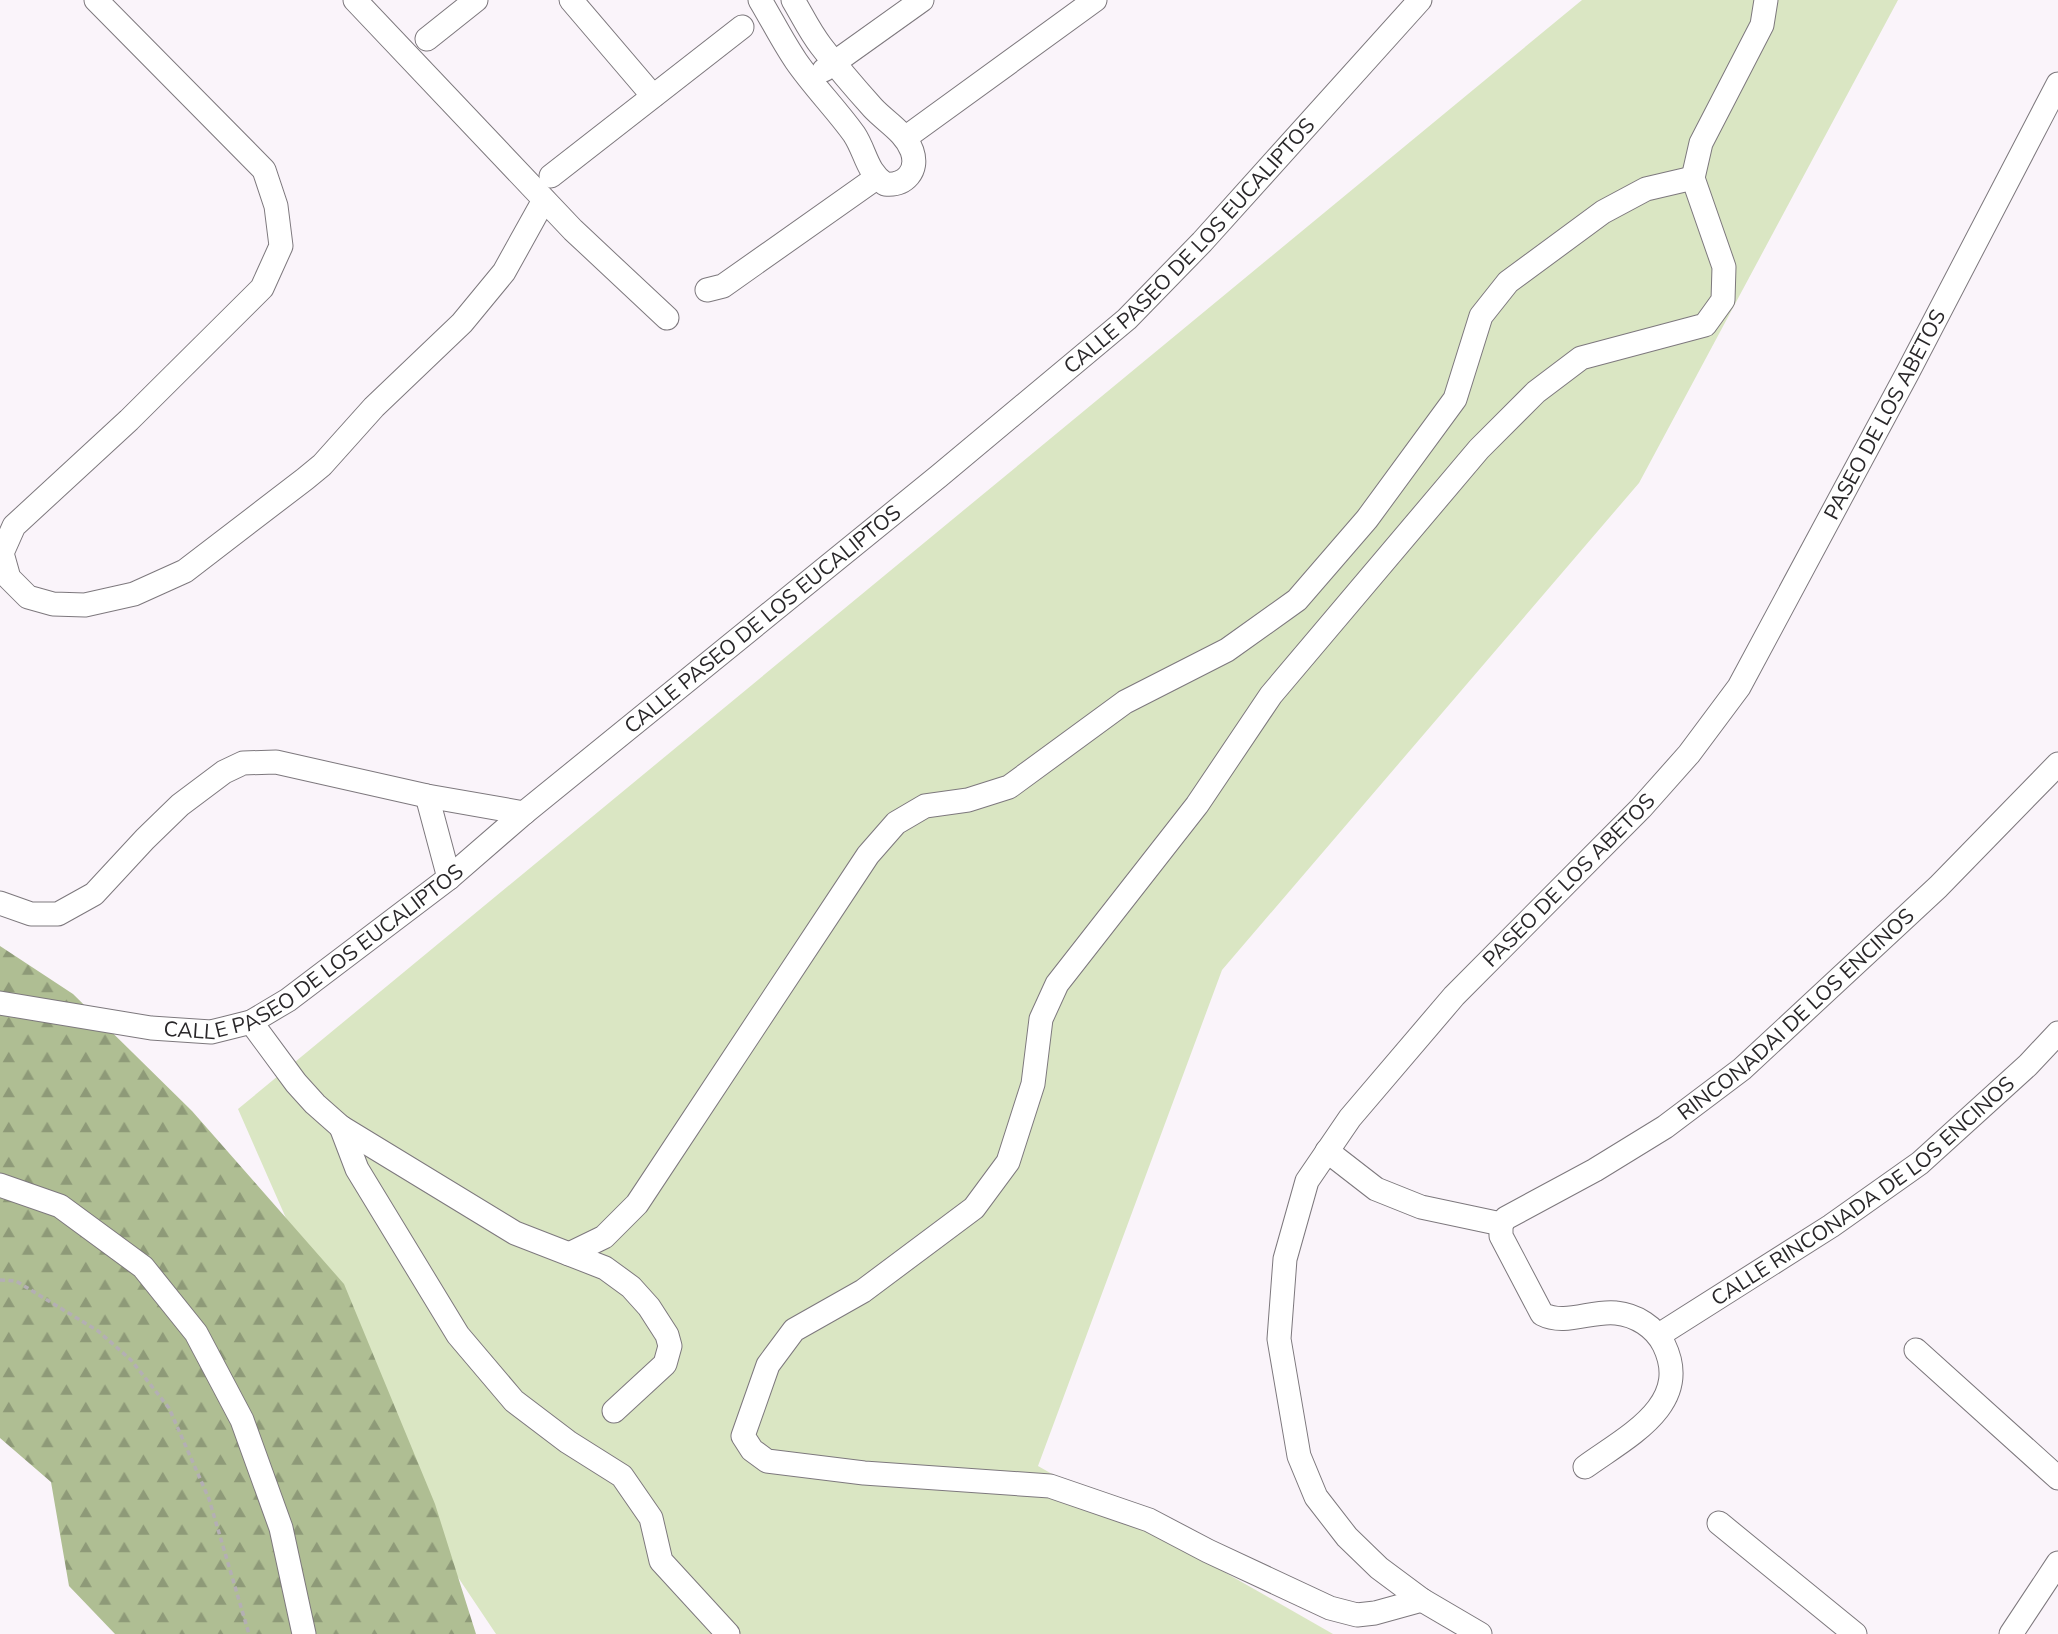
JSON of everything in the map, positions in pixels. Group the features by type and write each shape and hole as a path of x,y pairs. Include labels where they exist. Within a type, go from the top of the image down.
{"street":[{"path":"96,0 264,170 276,206 281,246 262,288 129,420 14,526 2,552 9,579 28,597 53,604 85,605 134,594 184,571 294,488 321,465 374,407 462,323 504,272 544,200"},
{"path":"355,0 544,200 667,318"},
{"path":"427,39 476,0"},
{"path":"571,0 653,96"},
{"path":"760,0 795,60 853,133 861,146 867,166 876,178 885,184 902,182 910,176 914,166 912,152 905,138 874,109 819,45 793,0"},
{"path":"810,80 922,0"},
{"path":"905,138 1095,0"},
{"name":"CALLE PASEO DE LOS EUCALIPTOS","path":"4,1005 151,1028 211,1032 251,1021 288,1000 449,878 524,813 939,476 1127,319 1202,243 1420,0"},
{"path":"1422,1600 1357,1615 1330,1608 1149,1520 1050,1486 864,1473 767,1461 752,1450 743,1436 768,1364 794,1331 863,1291 974,1208 1008,1162 1033,1084 1041,1020 1056,984 1197,805 1271,695 1479,449 1536,392 1581,358 1705,325 1723,300 1724,267 1693,178 1701,143 1762,25 1766,0"},
{"path":"551,176 742,27"},
{"name":"PASEO DE LOS ABETOS","path":"1480,1634 1422,1600 1379,1568 1347,1537 1315,1497 1298,1456 1279,1339 1285,1259 1307,1181 1350,1118 1454,996 1641,808 1689,754 1739,687 2058,86"},
{"path":"707,290 723,286 876,178"},
{"path":"569,1254 604,1237 637,1203 868,855 896,823 925,806 968,800 1009,787 1125,702 1227,650 1297,600 1367,519 1455,399 1481,316 1508,282 1603,212 1646,189 1693,178"},
{"path":"0,903 31,914 58,914 94,894 180,805 224,772 243,762 276,762 427,796 524,813"},
{"name":"RINCONADAI DE LOS ENCINOS","path":"1501,1224 1506,1218 1595,1170 1665,1127 1742,1069 1938,887 2058,764"},
{"path":"427,796 449,878"},
{"path":"251,1021 296,1083 341,1127 515,1233 605,1268 631,1287 649,1307 667,1335 670,1346 665,1364 614,1411"},
{"name":"CALLE RINCONADA DE LOS ENCINOS","path":"1659,1335 1831,1226 1920,1163 2028,1065 2058,1033"},
{"path":"341,1127 357,1169 458,1335 514,1401 568,1442 622,1476 651,1518 662,1561 727,1634"},
{"path":"1327,1152 1376,1189 1421,1207 1501,1224 1501,1236 1542,1314 1549,1318 1616,1312 1640,1320 1659,1335 1668,1354 1672,1373 1667,1397 1651,1419 1585,1467"},
{"path":"0,1185 60,1206 143,1267 196,1332 242,1420 281,1528 303,1634"},
{"path":"1916,1350 2058,1478"},
{"path":"1719,1523 1855,1634"},
{"path":"2011,1634 2050,1594 2058,1563"}],"path":[{"path":"0,1280 16,1281 98,1331 131,1360 169,1408 209,1499 249,1634"}],"green space":[{"path":"1582,0 1898,0 1639,483 1222,970 1038,1466 1333,1634 496,1634 417,1516 238,1109"},
{"path":"0,946 73,994 192,1111 344,1284 435,1504 476,1634 115,1634 69,1586 51,1482 0,1438"}]}
